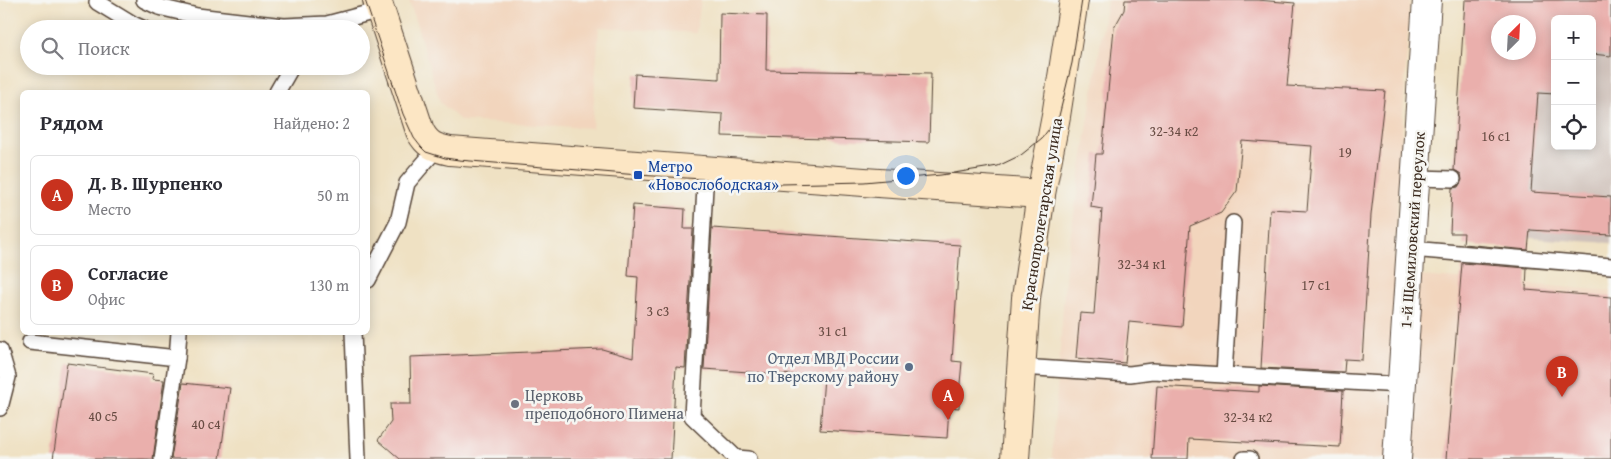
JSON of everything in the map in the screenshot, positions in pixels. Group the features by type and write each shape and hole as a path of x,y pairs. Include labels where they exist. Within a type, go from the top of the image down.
{"street":[{"name":"Краснопролетарская улица","path":"1015,459 1026,298 1041,194 1056,116 1074,0"},
{"name":"1-й Щемиловский переулок","path":"1397,459 1428,0"},
{"path":"378,5 420,131 428,144 437,148 450,151 1041,194"}],"lane":[{"path":"144,0 160,7 197,16 232,20"},
{"path":"97,2 126,20"},
{"path":"340,20 378,5"},
{"path":"278,90 287,75"},
{"path":"370,276 398,222 407,183 437,148"},
{"path":"706,170 692,416 736,458 749,459"},
{"path":"1416,178 1453,179"},
{"path":"1224,375 1233,223"},
{"path":"1411,249 1611,266"},
{"path":"162,459 179,335"},
{"path":"353,335 358,459"},
{"path":"30,342 177,358"},
{"path":"0,350 8,377 0,408"},
{"path":"1021,367 1130,374 1152,370 1402,386"},
{"path":"1244,459 1250,459"}],"shaded area":[{"path":"409,0 701,0 696,33 599,27 592,128 461,121 440,102"},
{"path":"1107,0 1410,0 1393,274 1611,291 1611,459 1052,459 1066,266"},
{"path":"1465,0 1611,0 1611,243 1450,233"}],"building":[{"path":"1125,0 1257,0 1295,3 1287,86 1385,91 1371,215 1362,360 1345,359 1344,372 1261,368 1270,209 1307,211 1312,146 1242,141 1237,191 1221,213 1190,226 1182,327 1129,322 1125,363 1076,358 1080,313 1094,314 1102,209 1091,207 1096,154 1102,154 1114,28 1124,10"},
{"path":"1465,0 1611,0 1611,56 1596,54 1596,15 1551,15 1551,94 1538,93 1531,192 1611,197 1611,235 1530,230 1528,250 1463,244 1464,233 1450,233 1452,188 1458,187 1462,180 1461,174 1454,170"},
{"path":"720,13 767,15 766,70 931,73 929,142 722,136 723,114 633,108 635,74 719,79"},
{"name":"Церковь преподобного Пимена","path":"633,205 685,209 684,229 693,229 685,368 676,367 671,459 400,459 378,440 391,422 390,404 411,404 410,357 602,349 633,358 638,277 628,276"},
{"path":"712,228 960,245 952,361 962,362 959,408 949,407 947,438 820,430 824,377 704,369"},
{"path":"1462,263 1527,268 1526,290 1611,297 1611,459 1446,459"},
{"path":"67,363 153,374 152,379 164,380 153,459 53,459"},
{"path":"183,383 230,388 220,459 171,459"},
{"path":"1157,386 1259,392 1259,386 1343,391 1340,447 1189,439 1188,459 1152,459"}],"tram line":[{"path":"365,0 403,114 414,138 426,152 459,160 638,175 782,184 864,182 941,175 998,166 1021,155 1042,138 1059,116 1072,63 1082,0"}],"place":[{"name":"Метро «Новослободская»","path":"638,175"},
{"name":"Отдел МВД России по Тверскому району","path":"909,367"},
{"name":"Согласие","path":"1562,397"},
{"name":"Церковь преподобного Пимена","path":"515,404"},
{"name":"Д. В. Шурпенко","path":"948,420"}]}
